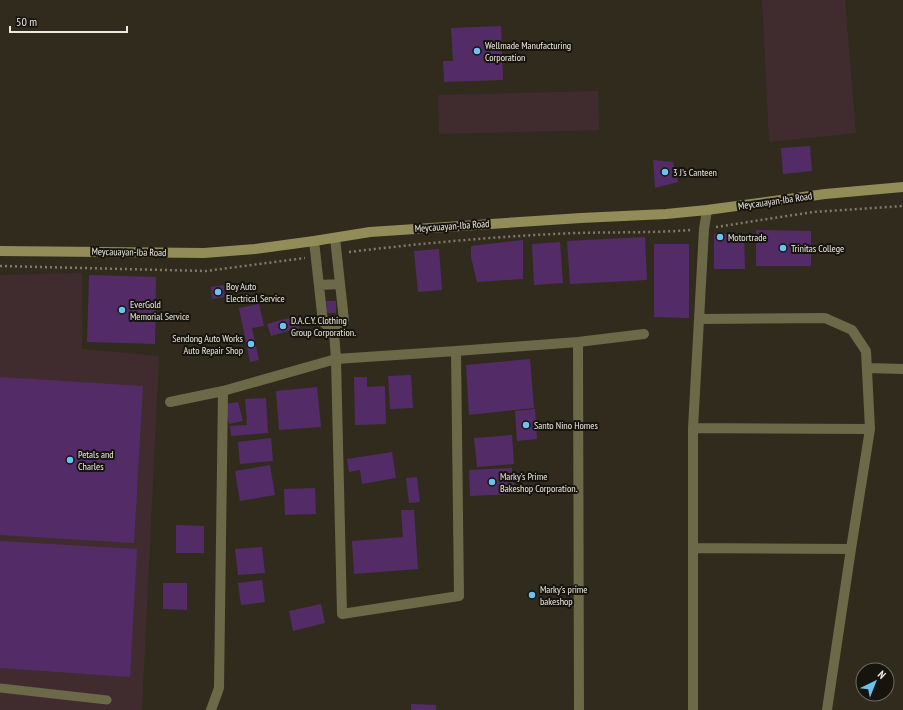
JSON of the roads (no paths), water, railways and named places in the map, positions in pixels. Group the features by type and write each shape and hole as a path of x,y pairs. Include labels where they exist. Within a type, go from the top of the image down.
{"main road":[{"name":"Meycauayan-Iba Road","path":"0,251 204,253 255,249 370,232 707,210 825,194 903,187"}],"street":[{"path":"693,710 693,428 704,229 707,210"},
{"path":"334,332 344,320 335,238"},
{"path":"314,241 323,322 334,332 336,359 342,614 459,596 456,351"},
{"path":"319,285 340,284"},
{"path":"699,319 825,318 852,330 866,351 870,429 827,710"},
{"path":"170,402 223,390 336,359 578,342 644,334"},
{"path":"578,342 580,710"},
{"path":"867,368 903,369"},
{"path":"211,710 219,688 223,390"},
{"path":"693,428 870,429"},
{"path":"693,548 851,549"}],"lane":[{"path":"0,688 107,700"}],"place":[{"name":"Wellmade Manufacturing Corporation","path":"477,51"},
{"name":"3 J's Canteen","path":"665,172"},
{"name":"Motortrade","path":"720,237"},
{"name":"Trinitas College","path":"783,248"},
{"name":"Boy Auto Electrical Service","path":"218,292"},
{"name":"EverGold Memorial Service","path":"122,310"},
{"name":"D.A.C.Y. Clothing Group Corporation.","path":"283,326"},
{"name":"Sendong Auto Works Auto Repair Shop","path":"251,344"},
{"name":"Santo Nino Homes","path":"526,425"},
{"name":"Petals and Charles","path":"70,460"},
{"name":"Marky's Prime Bakeshop Corporation.","path":"492,482"},
{"name":"Marky's prime bakeshop","path":"532,595"}]}
